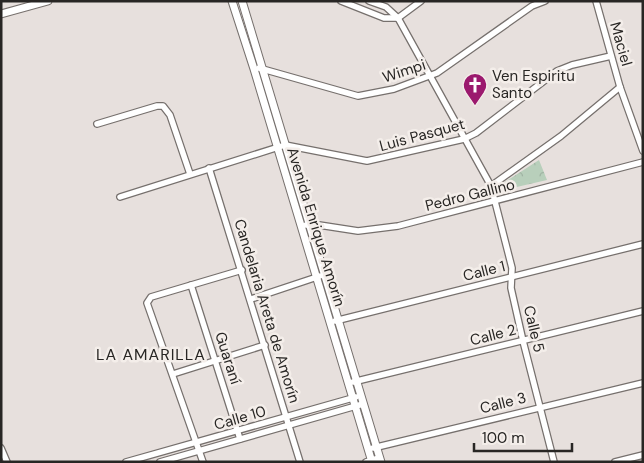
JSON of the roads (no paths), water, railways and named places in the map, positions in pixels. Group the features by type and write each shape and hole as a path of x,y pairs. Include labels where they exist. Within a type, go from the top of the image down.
{"street":[{"path":"1,14 48,1"},
{"name":"Avenida Enrique Amorín","path":"232,1 258,68"},
{"name":"Avenida Enrique Amorín","path":"242,1 258,68 302,226 321,276"},
{"path":"341,1 384,18 398,18 420,1"},
{"path":"369,1 386,7 398,18"},
{"name":"Wimpi","path":"258,68 358,96 394,89 430,77 532,6 545,1"},
{"name":"Maciel","path":"596,1 620,88 643,151"},
{"name":"Calle 5","path":"398,18 491,186 512,277 512,288 523,341 554,462"},
{"name":"Luis Pasquet","path":"281,146 367,161 464,139 476,133 563,68 611,56"},
{"path":"491,186 561,136 620,88"},
{"path":"96,124 163,106 170,115 190,174"},
{"path":"120,197 281,146"},
{"name":"Avenida Enrique Amorín","path":"281,146 310,224 321,276 334,321 372,448 380,460"},
{"name":"Pedro Gallino","path":"302,226 310,224 358,231 372,230 496,202 643,162"},
{"name":"Candelaria Areta de Amorín","path":"209,168 300,462"},
{"name":"Calle 1","path":"334,321 643,244"},
{"path":"203,462 147,302 151,298 242,270"},
{"path":"250,299 321,276"},
{"name":"Guaraní","path":"191,285 240,439"},
{"name":"Calle 2","path":"353,382 643,311"},
{"path":"173,374 265,346"},
{"name":"Calle 3","path":"372,448 643,383"},
{"name":"Calle 10","path":"126,462 357,397"},
{"name":"Calle 10","path":"160,462 360,405"},
{"path":"1,448 7,462"},
{"name":"Avenida Enrique Amorín","path":"370,461 372,448"},
{"path":"615,462 643,455"},
{"path":"370,461 380,460"}],"place":[{"name":"Ven Espiritu Santo","path":"475,106"}],"district":[{"name":"LA AMARILLA","path":"151,354"}]}
